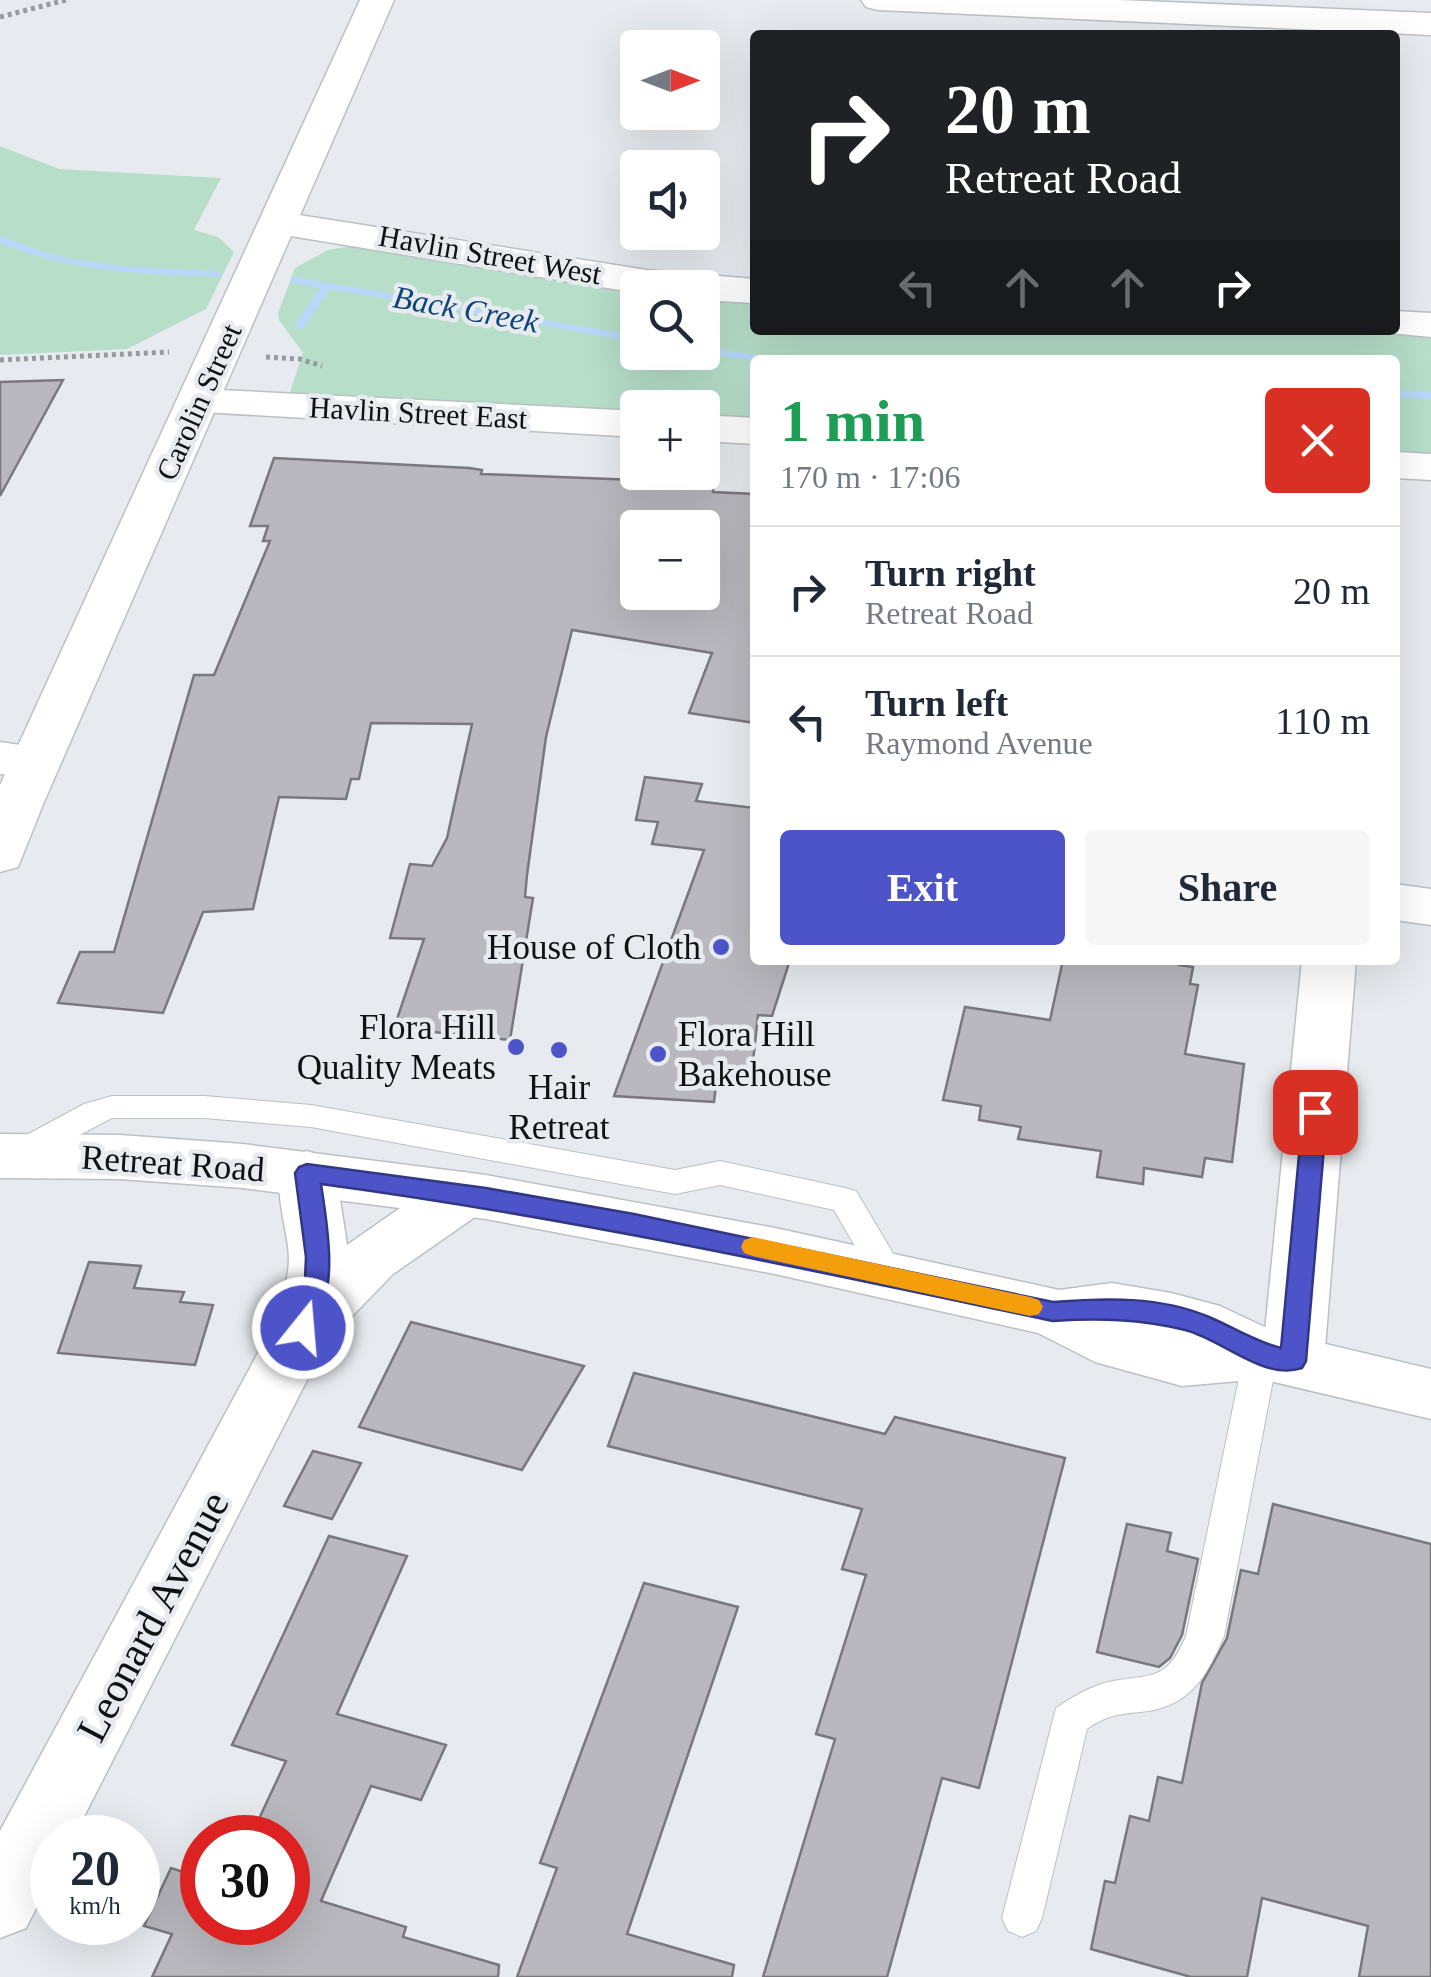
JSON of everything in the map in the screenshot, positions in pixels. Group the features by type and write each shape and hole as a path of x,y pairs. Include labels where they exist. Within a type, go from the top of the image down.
{"street":[{"name":"Carolin Street","path":"0,855 14,788 199,402 377,0"},
{"path":"878,0 1431,24"},
{"path":"982,0 1071,7"},
{"name":"Havlin Street West","path":"280,224 360,232 620,277"},
{"name":"Havlin Street West","path":"720,289 750,292"},
{"path":"1400,323 1431,325"},
{"name":"Havlin Street East","path":"199,402 620,423"},
{"path":"720,429 750,431"},
{"path":"1400,464 1431,467"},
{"path":"1400,903 1431,908"},
{"path":"1277,1357 1328,965"},
{"name":"Retreat Road","path":"8,1155 120,1157 307,1173 464,1194 634,1223 1053,1312 1117,1345 1182,1361 1277,1357 1431,1394"},
{"name":"Leonard Avenue","path":"0,1904 303,1328 318,1279 319,1257 307,1173"},
{"name":"Leonard Avenue","path":"303,1328 372,1258 464,1194"}],"lane":[{"path":"8,1155 112,1107 204,1107 311,1116 675,1182 720,1172 844,1200 890,1276"},
{"path":"1022,1918 1070,1720 1099,1700 1168,1690 1184,1681 1195,1664 1277,1357"}],"path":[{"path":"0,16 66,0"},
{"path":"0,360 128,352 220,354"}],"green space":[{"path":"0,146 59,169 221,178 194,230 218,237 234,252 206,309 127,349 0,355"},
{"path":"366,244 620,287 620,370 720,370 720,299 750,302 750,335 1431,336 1431,453 1400,451 1400,355 750,355 750,422 720,420 720,390 620,390 620,415 289,395 303,353 278,313 295,268 328,250"}],"building":[{"path":"63,380 0,496 0,382"},
{"path":"274,458 469,468 482,470 481,474 620,479 620,490 750,494 750,722 689,713 712,653 572,630 546,737 525,897 533,898 510,1040 394,1028 424,939 390,938 410,864 432,866 447,838 472,724 371,723 359,779 351,779 346,799 279,797 253,909 203,912 163,1013 58,1003 80,952 114,952 194,675 214,675 270,541 263,541 268,526 250,526"},
{"path":"645,777 702,784 696,801 750,807 750,965 788,965 772,1016 758,1015 752,1071 718,1069 714,1102 614,1096 704,850 652,844 658,822 636,820"},
{"path":"1062,965 1193,967 1190,984 1198,985 1185,1054 1244,1064 1232,1162 1205,1158 1202,1177 1144,1168 1143,1184 1097,1177 1101,1151 1018,1139 1021,1127 979,1120 981,1106 943,1100 965,1007 1050,1020"},
{"path":"89,1262 141,1266 134,1288 184,1292 180,1302 213,1305 195,1365 58,1353"},
{"path":"411,1322 584,1366 522,1470 359,1427"},
{"path":"634,1373 885,1434 895,1417 1065,1458 979,1788 942,1778 887,1977 763,1977 835,1739 816,1734 866,1575 842,1569 862,1509 608,1446"},
{"path":"313,1451 361,1463 332,1519 284,1506"},
{"path":"1273,1504 1431,1544 1431,1977 1359,1977 1368,1926 1262,1898 1247,1977 1191,1977 1091,1949 1105,1881 1115,1883 1130,1816 1149,1821 1158,1777 1182,1783 1202,1683 1227,1638 1241,1570 1258,1574"},
{"path":"1127,1524 1171,1533 1167,1551 1198,1559 1182,1635 1170,1658 1159,1667 1097,1652"},
{"path":"329,1536 407,1556 337,1714 446,1745 421,1800 371,1786 321,1901 406,1927 403,1937 499,1965 498,1977 152,1977 172,1934 160,1931 160,1892 171,1868 180,1871 180,1945 310,1945 310,1815 261,1815 286,1761 232,1745"},
{"path":"644,1583 738,1607 627,1934 734,1965 732,1977 517,1977 557,1868 540,1863"}],"waterway":[{"name":"Back Creek","path":"0,239 25,250 79,263 218,274"},
{"name":"Back Creek","path":"294,280 327,286"},
{"path":"300,326 327,286"},
{"name":"Back Creek","path":"327,286 620,336"},
{"name":"Back Creek","path":"720,352 750,357"},
{"name":"Back Creek","path":"1400,394 1431,395"}],"slow traffic":[{"path":"753,1247 1030,1307"}],"place":[{"name":"House of Cloth","path":"721,947"},
{"name":"Flora Hill Quality Meats","path":"516,1047"},
{"name":"Hair Retreat","path":"559,1050"},
{"name":"Flora Hill Bakehouse","path":"658,1054"}],"route":[{"path":"303,1328 318,1279 319,1257 307,1173 486,1197 634,1223 1053,1312 1112,1307 1156,1314 1198,1323 1261,1354 1293,1361 1315,1112"}]}
